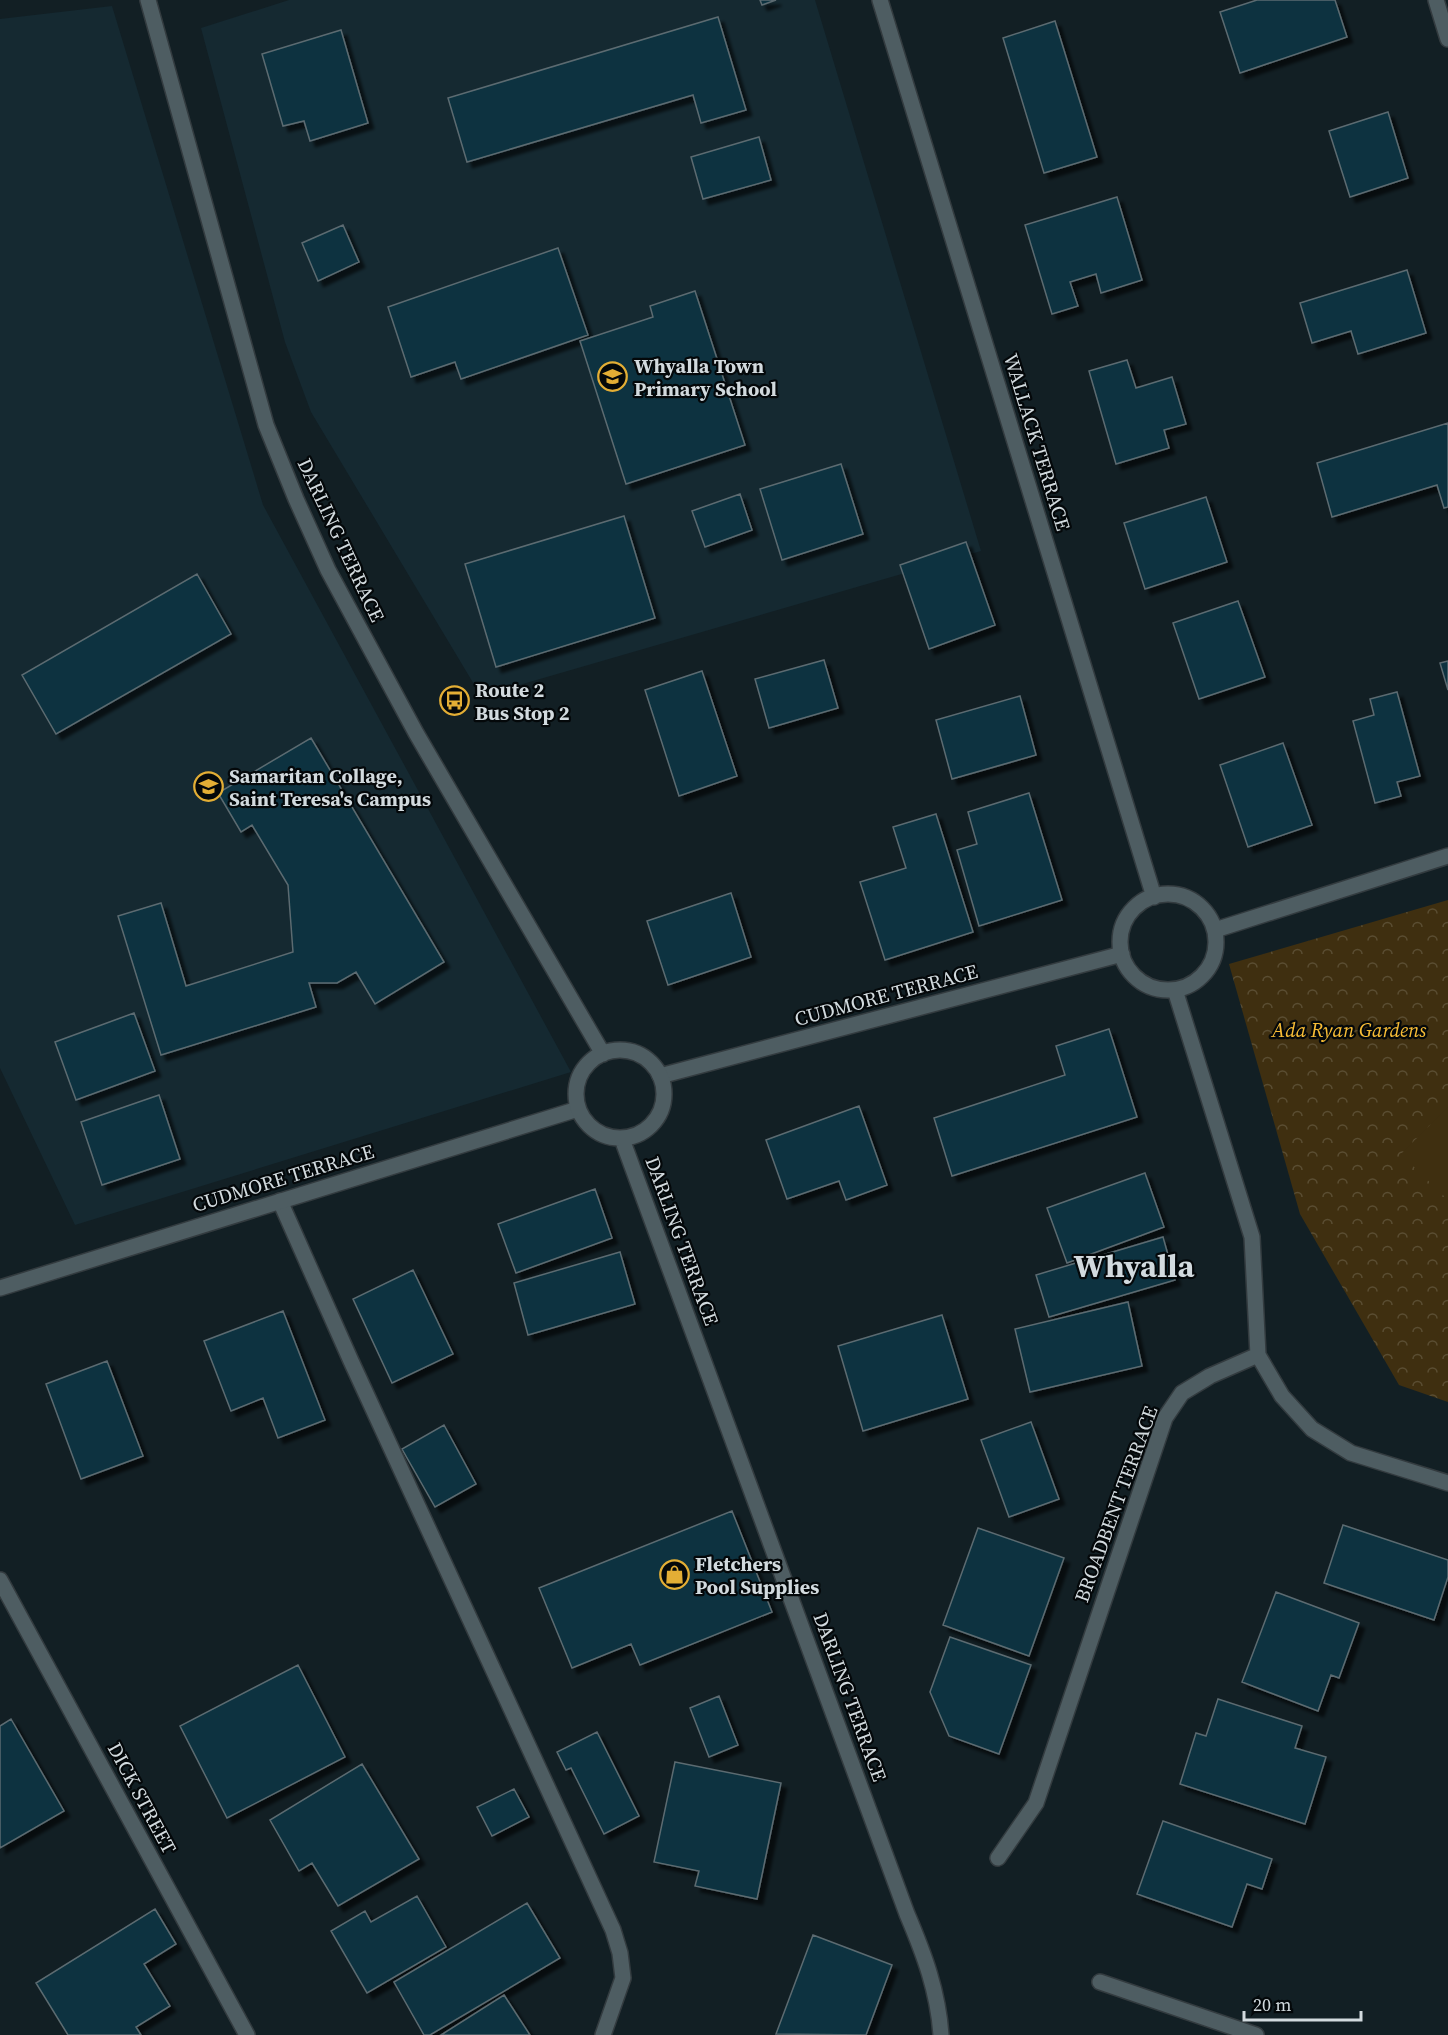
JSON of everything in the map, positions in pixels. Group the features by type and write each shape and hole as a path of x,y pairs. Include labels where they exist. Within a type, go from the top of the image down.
{"street":[{"name":"DARLING TERRACE","path":"148,0 266,425 296,499 328,570 416,733 603,1054"},
{"name":"WALLACK TERRACE","path":"880,0 1154,897"},
{"path":"1436,0 1448,39"},
{"path":"1215,930 1448,856"},
{"path":"1169,894 1184,896 1198,904 1208,915 1215,930 1216,945 1213,961 1203,975 1190,985 1174,990 1158,989 1143,983 1131,973 1120,945 1122,929 1129,915 1140,904 1154,897 1169,894"},
{"name":"CUDMORE TERRACE","path":"660,1076 1122,954"},
{"path":"1174,990 1252,1237 1258,1355 1282,1396 1312,1429 1351,1453 1448,1483"},
{"path":"616,1050 630,1051 653,1064 660,1076 664,1090 663,1104 657,1118 648,1129 636,1136 622,1139 608,1137 595,1131 578,1109 576,1096 583,1071 603,1054 616,1050"},
{"name":"CUDMORE TERRACE","path":"0,1288 578,1109"},
{"name":"DARLING TERRACE","path":"622,1139 907,1914 927,1960 939,2008 941,2035"},
{"path":"280,1201 351,1361 614,1930 623,1978 603,2035"},
{"name":"BROADBENT TERRACE","path":"998,1858 1036,1803 1165,1419 1182,1393 1210,1376 1258,1355"},
{"name":"DICK STREET","path":"0,1580 247,2035"},
{"path":"1100,1982 1256,2035"}],"shaded area":[{"name":"Whyalla Town Primary School","path":"289,0 815,0 981,551 481,696 311,412 285,342 201,28"},
{"name":"Samaritan Collage, Saint Teresa's Campus","path":"112,6 263,505 571,1072 75,1225 0,1068 0,19"}],"green space":[{"name":"Ada Ryan Gardens","path":"1448,900 1448,1402 1399,1385 1300,1214 1229,964"},
{"path":"1448,1107 1448,1200 1401,1154"}],"building":[{"path":"760,0 776,0 762,5"},
{"path":"1257,0 1335,0 1347,37 1240,73 1220,12"},
{"path":"718,17 746,110 701,123 693,95 467,162 448,98"},
{"path":"1055,21 1097,157 1044,173 1003,38"},
{"path":"341,30 368,123 310,141 304,121 283,126 262,54"},
{"path":"1388,112 1408,178 1350,197 1329,131"},
{"path":"759,137 771,180 703,199 691,157"},
{"path":"1117,197 1142,280 1101,293 1096,274 1070,282 1078,306 1052,314 1025,225"},
{"path":"343,225 359,262 318,281 302,243"},
{"path":"558,248 588,335 461,379 455,362 411,377 388,307"},
{"path":"1407,270 1426,333 1358,354 1351,331 1312,343 1300,303"},
{"path":"695,291 745,445 626,484 580,341 653,317 650,306"},
{"path":"1127,360 1136,388 1172,377 1186,424 1164,430 1169,448 1116,464 1089,371"},
{"path":"1448,423 1448,507 1444,508 1437,485 1332,517 1317,463"},
{"path":"841,464 863,534 782,560 760,489"},
{"path":"740,494 752,530 705,547 692,511"},
{"path":"1206,497 1227,562 1145,589 1124,523"},
{"path":"624,516 655,618 496,667 465,564"},
{"path":"966,542 995,625 929,649 900,565"},
{"path":"197,574 231,634 56,734 22,675"},
{"path":"1238,601 1265,677 1199,699 1173,623"},
{"path":"824,660 838,708 769,728 755,679"},
{"path":"1448,661 1448,690 1440,663"},
{"path":"702,671 737,776 679,796 645,690"},
{"path":"1397,692 1420,776 1397,782 1401,796 1375,803 1353,721 1374,715 1370,699"},
{"path":"1020,696 1036,755 952,779 936,720"},
{"path":"311,738 444,962 375,1004 356,972 337,983 309,983 316,1007 161,1055 118,916 161,903 186,986 293,952 288,885 252,825 241,832 218,793"},
{"path":"1283,743 1312,825 1248,847 1220,765"},
{"path":"1029,793 1062,900 979,926 957,850 977,844 968,812"},
{"path":"936,814 973,932 885,960 860,882 906,868 893,827"},
{"path":"731,893 751,957 668,985 647,921"},
{"path":"134,1013 155,1071 76,1100 55,1042"},
{"path":"1109,1029 1137,1117 952,1176 934,1118 1065,1075 1056,1046"},
{"path":"159,1095 180,1159 102,1185 81,1122"},
{"path":"859,1106 887,1185 846,1200 839,1181 787,1199 766,1140"},
{"path":"1145,1173 1164,1227 1067,1263 1047,1208"},
{"path":"595,1189 612,1238 516,1273 498,1224"},
{"path":"1163,1237 1175,1280 1049,1317 1036,1275"},
{"path":"620,1252 635,1304 528,1335 514,1283"},
{"path":"413,1270 453,1354 392,1383 353,1299"},
{"path":"1128,1302 1142,1366 1030,1392 1015,1329"},
{"path":"283,1311 325,1420 278,1438 263,1398 231,1411 204,1341"},
{"path":"942,1315 968,1399 863,1431 838,1346"},
{"path":"107,1361 143,1456 81,1479 46,1384"},
{"path":"1031,1422 1059,1499 1009,1517 981,1440"},
{"path":"444,1425 476,1484 435,1507 402,1449"},
{"path":"732,1511 772,1612 640,1665 631,1644 572,1668 539,1588"},
{"path":"1343,1525 1448,1560 1448,1577 1434,1620 1324,1583"},
{"path":"978,1528 1064,1558 1029,1656 943,1625"},
{"path":"1276,1592 1359,1623 1339,1678 1331,1675 1318,1711 1242,1682"},
{"path":"950,1637 1031,1665 999,1754 949,1736 930,1692"},
{"path":"298,1665 345,1757 227,1818 180,1726"},
{"path":"719,1696 738,1745 709,1757 690,1708"},
{"path":"1218,1699 1302,1726 1295,1748 1326,1757 1305,1824 1180,1784 1196,1733 1206,1736"},
{"path":"11,1719 64,1811 0,1848 0,1726"},
{"path":"597,1732 639,1816 604,1834 571,1768 566,1770 557,1752"},
{"path":"675,1762 781,1783 757,1899 695,1886 699,1871 654,1862"},
{"path":"362,1764 419,1859 338,1906 312,1863 299,1871 270,1820"},
{"path":"514,1789 529,1817 492,1836 477,1807"},
{"path":"1163,1821 1272,1859 1262,1889 1247,1884 1232,1927 1137,1894"},
{"path":"417,1896 446,1947 367,1993 331,1931 365,1911 371,1922"},
{"path":"527,1903 560,1958 430,2035 424,2035 394,1982"},
{"path":"155,1909 176,1944 144,1964 170,2006 136,2027 141,2035 68,2035 36,1983"},
{"path":"813,1935 892,1965 866,2035 776,2034"},
{"path":"504,1995 530,2035 441,2035"}],"place":[{"name":"Whyalla Town Primary School","path":"613,377"},
{"name":"Route 2 Bus Stop 2","path":"454,701"},
{"name":"Samaritan Collage, Saint Teresa's Campus","path":"208,787"},
{"name":"Fletchers Pool Supplies","path":"674,1575"}],"district":[{"name":"Whyalla","path":"1134,1266"}]}
